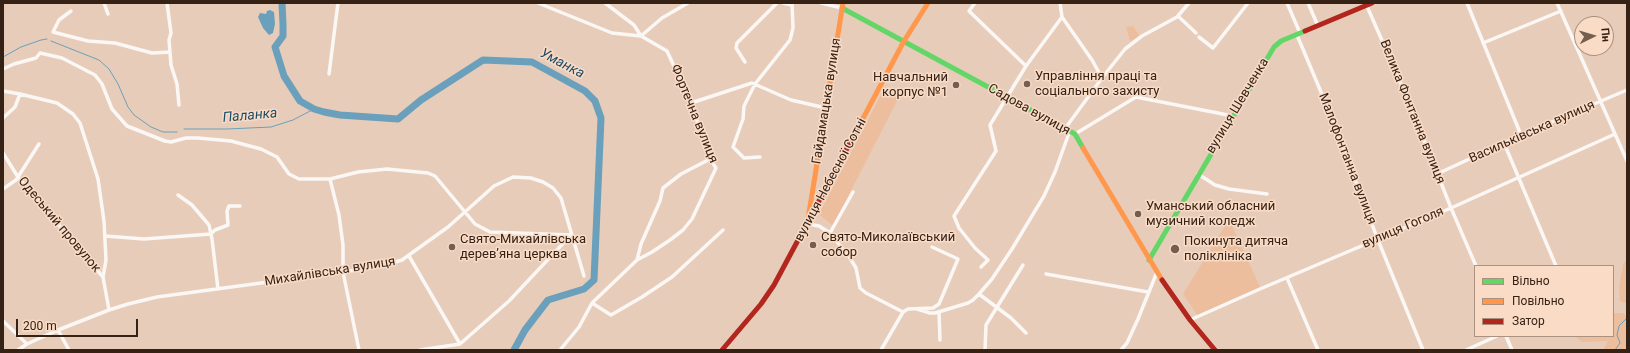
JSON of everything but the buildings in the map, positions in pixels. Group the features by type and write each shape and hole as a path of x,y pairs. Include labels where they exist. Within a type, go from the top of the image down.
{"street":[{"path":"104,3 108,14"},
{"path":"167,3 171,33 169,40 171,65 178,91 179,105"},
{"path":"329,74 338,3"},
{"name":"Фортечна вулиця","path":"538,3 612,33 642,36 667,51 691,103 710,159 716,168 692,219 683,230 652,252 637,260 592,303 578,328 560,350"},
{"path":"605,3 634,25 642,36 662,18 688,3"},
{"path":"745,62 736,48 737,43 777,3"},
{"path":"760,157 744,158 733,147 743,119 744,106 755,84 790,40 793,28 792,4 783,3"},
{"path":"821,3 843,5"},
{"name":"вулиця Небесної Сотні","path":"722,350 761,304 774,285 808,224 904,41 928,3"},
{"path":"975,3 969,11 1026,66"},
{"path":"1060,3 1062,17 1092,60 1102,78"},
{"path":"917,309 930,314 939,312 968,303 979,294 992,279 1012,249 1044,196 1055,172 1069,132 1102,78 1129,46 1142,36 1178,16 1188,5 1183,3"},
{"path":"1200,37 1213,48 1248,3"},
{"name":"Малофонтанна вулиця","path":"1287,3 1378,240 1423,350"},
{"path":"1308,3 1318,26"},
{"path":"1467,3 1521,135"},
{"path":"1557,3 1627,161"},
{"name":"вулиця Шевченка","path":"1149,260 1198,174 1274,47 1281,41 1368,4"},
{"name":"Велика Фонтанна вулиця","path":"1368,4 1476,265"},
{"name":"Садова вулиця","path":"843,5 904,41 1069,132 1157,272 1190,320 1215,350"},
{"name":"Гайдамацька вулиця","path":"808,224 843,5"},
{"path":"71,11 59,20 53,32 88,41 115,43 152,53 170,52"},
{"path":"1483,44 1561,11"},
{"path":"1178,16 1196,33"},
{"path":"981,267 988,260 978,251 959,228 954,216 996,151 990,126 1026,66 1062,17"},
{"path":"3,69 14,64 36,58 40,53 69,60 95,75 102,84 112,109 126,126 165,141 171,142 192,138 231,141 272,154 277,157 289,174 299,179 330,179 371,170 387,169 428,173 434,176 475,224 490,232 571,234"},
{"path":"691,103 752,83 791,100 826,108"},
{"name":"Васильківська вулиця","path":"1437,174 1521,135 1627,90"},
{"path":"3,91 57,103 73,114 80,123 98,179 105,236 106,260 103,277 109,310"},
{"path":"3,118 15,108 20,94"},
{"path":"1069,132 1136,97 1233,116"},
{"name":"вулиця Гоголя","path":"1190,320 1378,240 1615,134"},
{"path":"1504,143 1556,265"},
{"path":"3,189 18,177 39,144"},
{"name":"Одеський провулок","path":"3,153 18,177 103,277"},
{"path":"637,260 641,244 660,201 662,188 681,174 710,159"},
{"path":"1198,174 1229,189 1267,194"},
{"name":"Михайлівська вулиця","path":"18,350 27,344 58,330 109,310 157,297 393,264 409,256 466,212 494,186 512,177 531,178 543,182 553,188 561,198 584,276"},
{"path":"330,179 339,215 343,245 343,272 359,350"},
{"name":"вулиця Небесної Сотні","path":"830,234 853,192"},
{"path":"178,195 192,205 209,226 218,289"},
{"path":"812,196 822,196"},
{"path":"105,236 144,239 211,234 215,230 228,225 227,208 229,206 240,206"},
{"path":"808,224 820,226 830,234 850,258 856,268 860,288 866,293 903,312"},
{"path":"592,303 610,315 642,297 672,277 723,230"},
{"path":"420,350 460,344 509,301 571,234"},
{"path":"881,350 903,312 908,309 934,308 938,306 958,259 932,247"},
{"path":"409,256 460,344"},
{"path":"985,350 986,325 996,306 1023,265"},
{"path":"1122,350 1127,343 1138,319 1157,272"},
{"path":"1046,274 1148,292"},
{"path":"1287,278 1318,350"},
{"path":"979,294 1011,318 1026,333"},
{"path":"939,312 940,340"},
{"path":"3,321 27,344"},
{"path":"58,330 69,350"},
{"path":"1466,350 1495,337"},
{"path":"1506,337 1512,350"}],"shaded area":[{"path":"1133,26 1140,36 1130,41 1126,27"},
{"path":"885,87 900,95 833,226 819,214"},
{"path":"1229,219 1260,287 1198,316 1183,294"},
{"path":"1627,258 1627,302 1625,303 1620,301 1619,288 1623,265"},
{"path":"1614,313 1623,313 1627,317 1627,350 1603,350 1608,341 1582,342 1576,337 1614,337"}],"water":[{"path":"270,10 274,12 275,24 273,33 269,35 263,28 258,17 260,13 266,14 267,11"}],"waterway":[{"name":"Уманка","path":"282,3 283,36 275,47 284,76 300,101 314,109 340,115 398,119 421,100 483,60 532,62 585,91 595,101 601,118 594,280 584,289 548,300 525,330 514,350"},
{"name":"Паланка","path":"3,57 21,47 47,39"},
{"name":"Паланка","path":"51,41 99,60 109,69 118,84 128,107 134,115 151,127 163,132 177,132"},
{"name":"Паланка","path":"184,129 271,127 293,120 314,109"},
{"path":"1615,350 1620,343 1617,335 1619,326 1627,318"}],"traffic: fast":[{"path":"842,8 1075,134 1083,148"},
{"path":"1149,260 1274,47 1281,41 1305,31"}],"traffic: slow":[{"path":"808,219 843,3"},
{"path":"859,126 904,41 928,3"},
{"path":"1083,148 1162,280"}],"traffic: jam":[{"path":"1305,31 1372,3"},
{"path":"722,350 761,304 774,285 859,126"},
{"path":"1162,280 1190,320 1215,350"}],"place":[{"name":"Управління праці та соціального захисту","path":"1027,84"},
{"name":"Навчальний корпус №1","path":"956,85"},
{"name":"Уманський обласний музичний коледж","path":"1138,214"},
{"name":"Свято-Миколаївський собор","path":"813,245"},
{"name":"Свято-Михайлівська деревʼяна церква","path":"452,247"},
{"name":"Покинута дитяча поліклініка","path":"1175,249"}]}
